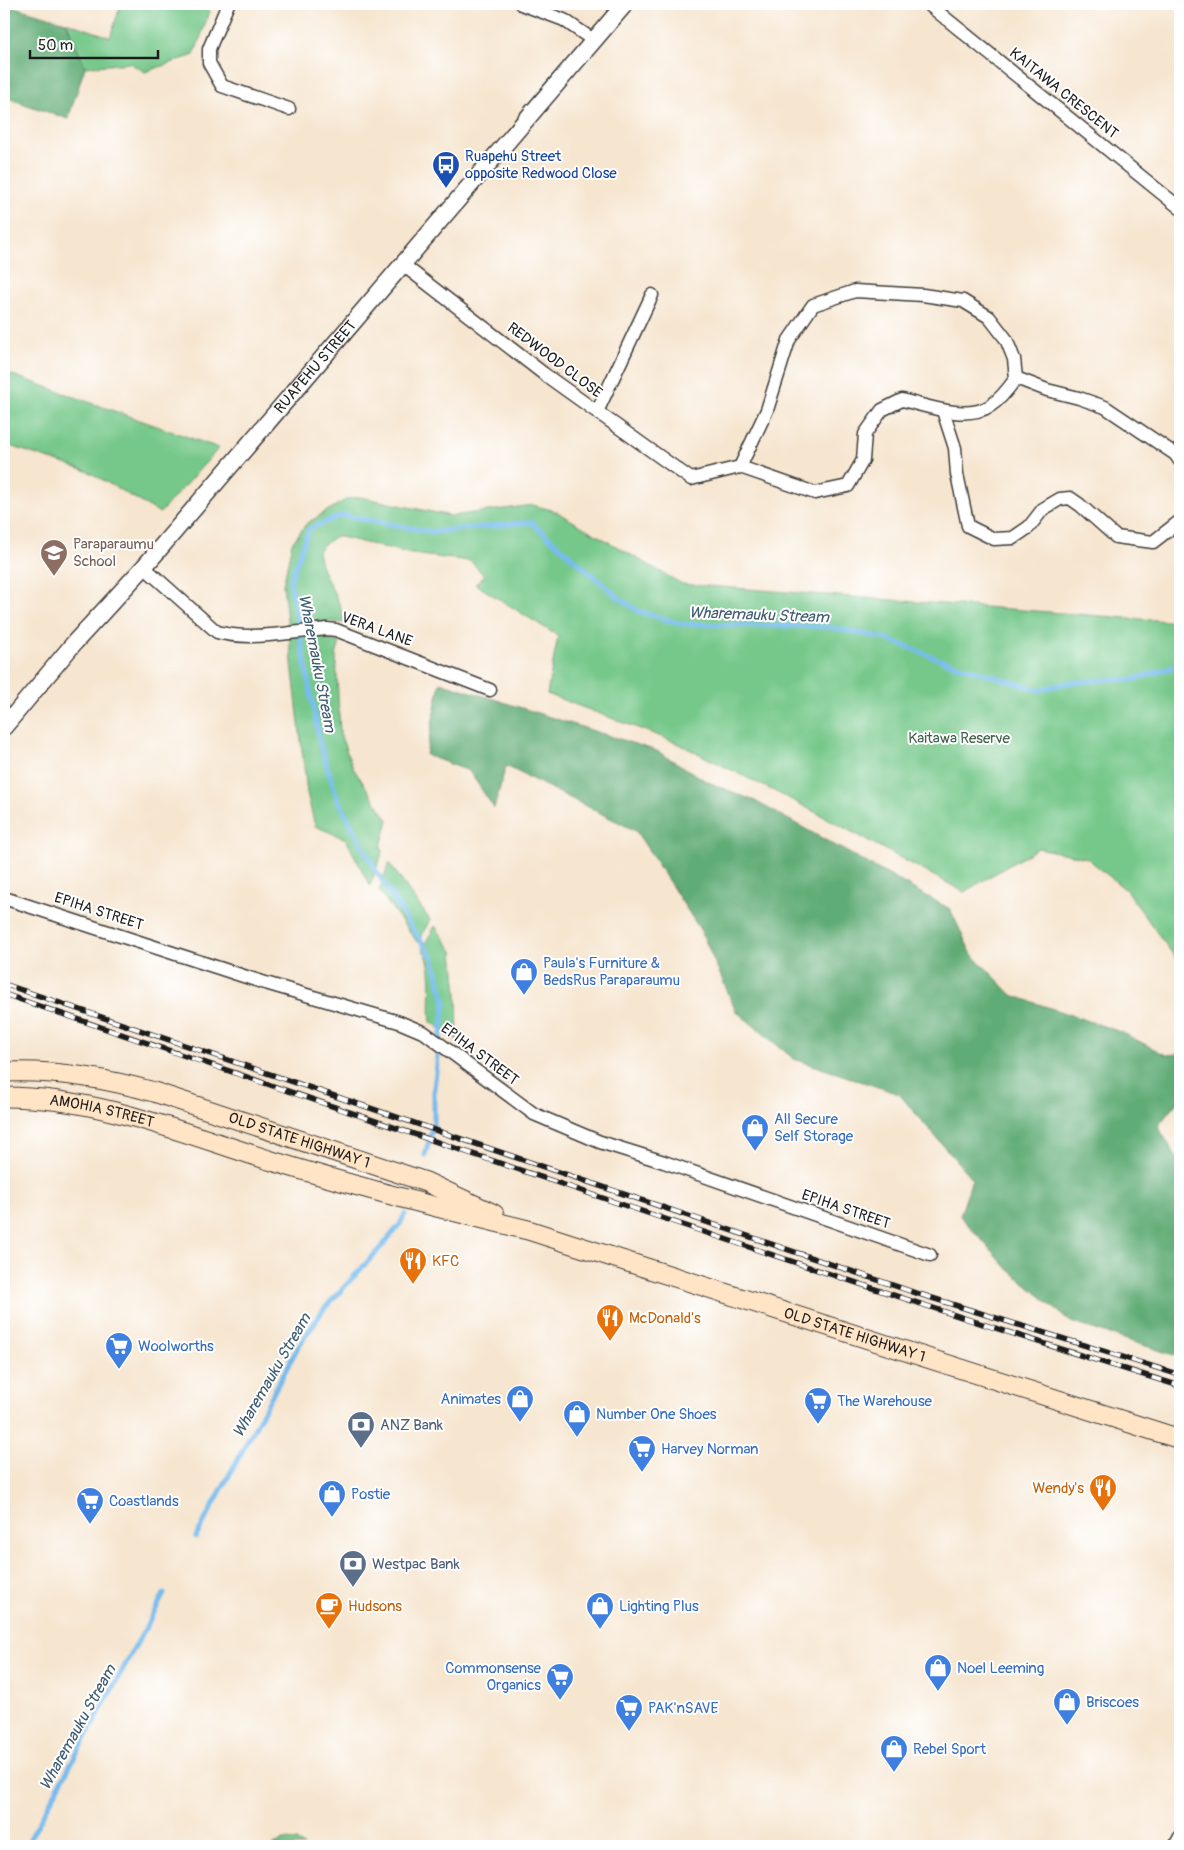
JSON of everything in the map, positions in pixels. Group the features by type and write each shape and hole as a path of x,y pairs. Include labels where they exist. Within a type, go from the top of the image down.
{"main road":[{"name":"AMOHIA STREET","path":"4,1072 62,1074"},
{"name":"OLD STATE HIGHWAY 1","path":"62,1074 109,1081 154,1092 417,1179 528,1230"},
{"name":"AMOHIA STREET","path":"4,1097 48,1100 113,1110 196,1135"},
{"name":"OLD STATE HIGHWAY 1","path":"196,1135 270,1160 410,1201 528,1230 1180,1439"}],"street":[{"path":"228,4 209,49 209,63 222,86 289,109"},
{"path":"521,4 564,20 593,40"},
{"name":"RUAPEHU STREET","path":"4,727 75,642 144,567 625,4"},
{"name":"KAITAWA CRESCENT","path":"928,4 1180,208"},
{"name":"REDWOOD CLOSE","path":"402,264 544,374 691,479 740,467"},
{"path":"856,291 923,295 963,301 989,317 1006,339 1014,358 1016,378 1005,393 989,407 969,412 943,410 902,400 882,410 865,434 863,460 848,486 815,493 740,467 767,410 789,340 813,305 856,291"},
{"path":"597,412 652,295"},
{"path":"1016,378 1047,390 1105,407 1176,454 1180,460"},
{"path":"943,410 955,448 957,474 968,526 994,539 1013,538 1029,527 1043,509 1060,499 1070,498 1116,537 1154,542 1180,521"},
{"name":"VERA LANE","path":"144,567 217,632 242,636 326,629 345,633 490,690"},
{"name":"EPIHA STREET","path":"4,898 262,982 373,1014 425,1034 534,1114 592,1138 930,1255"},
{"path":"1175,1846 1180,1837"}],"green space":[{"path":"4,4 66,22 85,67 68,119 4,97"},
{"path":"121,4 190,4 210,11 194,55 145,72 130,63 85,67 66,22 110,37"},
{"path":"4,372 219,448 160,513 89,472 4,444"},
{"name":"Kaitawa Reserve","path":"361,497 451,516 533,505 555,511 682,584 1180,622 1180,964 1126,890 1087,858 1038,848 964,892 798,803 675,742 547,694 558,636 475,584 485,576 470,561 412,554 336,536 318,551 322,567 341,608 344,623 326,621 327,640 340,642 336,656 340,734 353,768 388,820 381,847 383,851 370,886 346,839 315,826 307,793 283,585 292,543 307,523 347,499"},
{"path":"440,682 657,751 708,782 755,801 950,909 971,953 1012,995 1121,1032 1166,1055 1180,1054 1180,1099 1158,1126 1180,1164 1180,1357 1071,1322 1009,1270 960,1216 972,1179 899,1094 794,1059 736,1011 701,931 636,831 506,766 494,808 469,771 426,755"},
{"path":"389,863 430,920 418,943 379,891"},
{"path":"435,926 453,951 457,993 458,1040 431,1022 429,964 422,949"},
{"path":"284,1840 296,1841 304,1846 272,1846"}],"waterway":[{"name":"Wharemauku Stream","path":"425,1155 434,1122 434,1088 445,1002 433,958 409,924 374,867 337,798 320,744 290,581 309,529 342,515 432,532 531,522 617,596 638,611 681,624 828,627 884,638 944,661 1039,690 1066,683 1114,679 1132,680 1180,665"},
{"name":"Wharemauku Stream","path":"196,1537 298,1347 323,1310 383,1245 400,1224 405,1214"},
{"name":"Wharemauku Stream","path":"26,1846 164,1594"}],"railway":[{"path":"4,984 916,1293 1180,1375"},
{"path":"4,994 806,1266 1180,1386"}],"place":[{"name":"Ruapehu Street opposite Redwood Close","path":"446,189"},
{"name":"Paraparaumu School","path":"54,577"},
{"name":"Paula's Furniture & BedsRus Paraparaumu","path":"524,996"},
{"name":"All Secure Self Storage","path":"755,1152"},
{"name":"KFC","path":"413,1285"},
{"name":"McDonald's","path":"610,1342"},
{"name":"Woolworths","path":"119,1370"},
{"name":"Animates","path":"520,1423"},
{"name":"The Warehouse","path":"818,1425"},
{"name":"Number One Shoes","path":"577,1438"},
{"name":"ANZ Bank","path":"361,1449"},
{"name":"Harvey Norman","path":"642,1473"},
{"name":"Wendy's","path":"1103,1512"},
{"name":"Postie","path":"332,1518"},
{"name":"Coastlands","path":"90,1525"},
{"name":"Westpac Bank","path":"353,1588"},
{"name":"Hudsons","path":"329,1630"},
{"name":"Lighting Plus","path":"600,1630"},
{"name":"Noel Leeming","path":"938,1692"},
{"name":"Commonsense Organics","path":"560,1701"},
{"name":"Briscoes","path":"1067,1726"},
{"name":"PAK'nSAVE","path":"629,1732"},
{"name":"Rebel Sport","path":"894,1773"}]}
